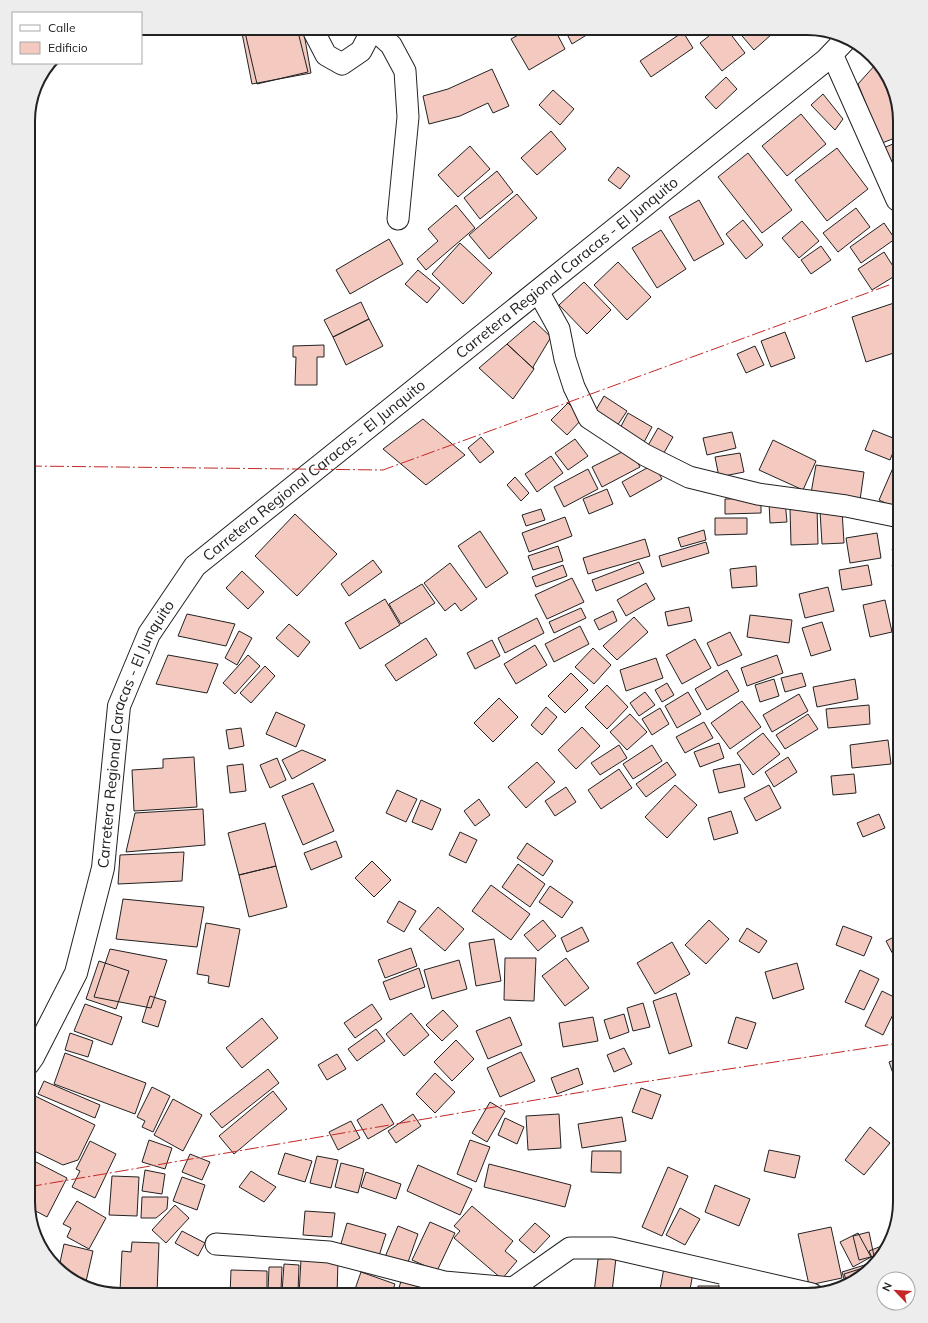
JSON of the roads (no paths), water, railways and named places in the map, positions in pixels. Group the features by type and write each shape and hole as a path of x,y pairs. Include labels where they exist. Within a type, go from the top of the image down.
{"main road":[{"name":"Carretera Regional Caracas - El Junquito","path":"35,1053 76,973 104,868 119,706 149,634 195,566 832,54 842,43"}],"street":[{"path":"316,35 326,54 342,64 361,52 370,35"},
{"path":"380,35 391,45 405,70 408,117 398,219"},
{"path":"832,54 893,191"},
{"path":"538,291 559,329 565,359 574,387 589,418 607,432 645,455 689,477 758,494 846,506 893,516"},
{"path":"216,1244 329,1252 444,1282 484,1288"},
{"path":"516,1288 570,1248 612,1248 785,1288"},
{"path":"728,1275 731,1288"}]}
